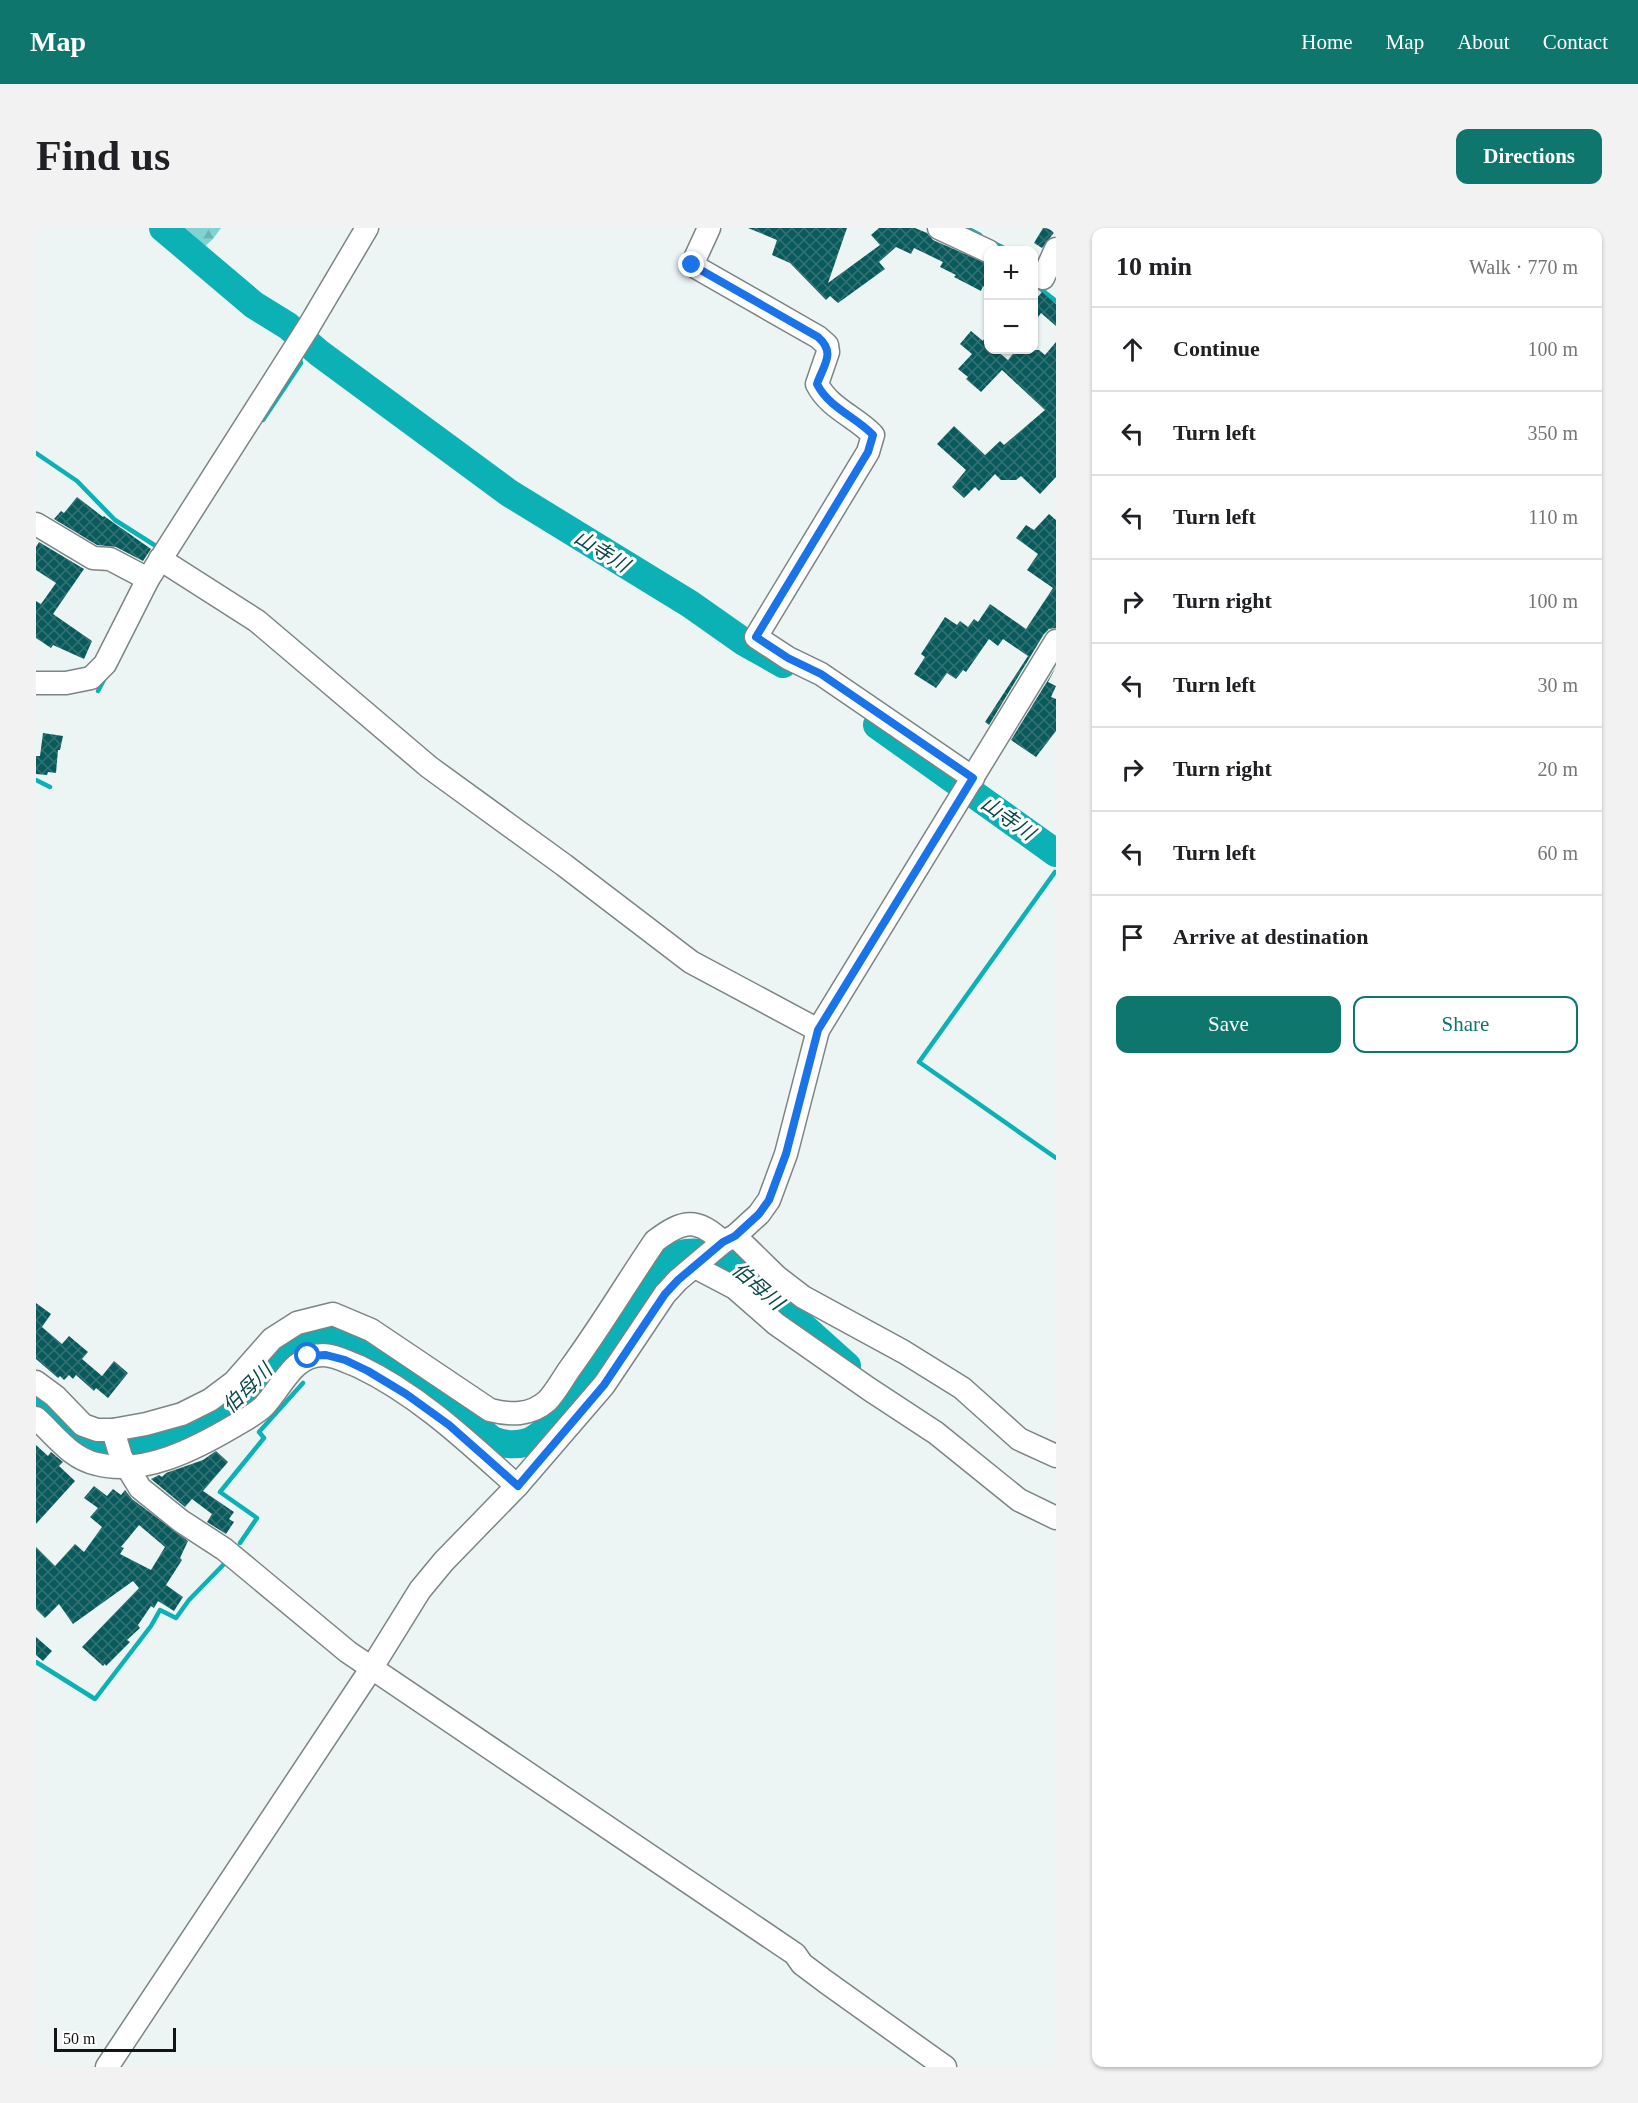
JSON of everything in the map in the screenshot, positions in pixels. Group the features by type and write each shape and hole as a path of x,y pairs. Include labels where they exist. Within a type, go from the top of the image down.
{"street":[{"path":"36,683 66,683 91,678 105,664 160,559 309,326 367,228"},
{"path":"709,228 692,265 818,337 827,345 828,352 817,384 821,392 826,399 865,426 873,435 868,452 756,637 788,658 821,674 973,778"},
{"path":"939,228 984,249"},
{"path":"1044,281 1056,249"},
{"path":"36,524 93,558 110,559 148,579"},
{"path":"160,559 257,621 429,767 692,962 818,1030"},
{"path":"107,2067 371,1669 420,1590 438,1568 518,1486 604,1385 665,1294 678,1280 759,1214 769,1200 786,1154 818,1030 1056,641"},
{"path":"36,1418 63,1446 96,1464 119,1448 146,1424 182,1414 210,1400 234,1382 272,1339 297,1323 333,1314 371,1330 490,1410 506,1414 526,1412 547,1401 655,1240 673,1228 690,1224 707,1228 729,1239 803,1298 904,1352 962,1388 1019,1439 1056,1456"},
{"path":"694,1267 735,1288 776,1323 936,1433 1019,1500 1056,1518"},
{"path":"119,1448 161,1460 213,1438 263,1407 298,1363 308,1356 326,1355 345,1360 368,1371 406,1394 449,1425 518,1486"},
{"path":"36,1382 55,1396 83,1425 97,1430 119,1448 140,1488 181,1521 224,1549 371,1669 795,1954 802,1964 945,2067"}],"green space":[{"path":"168,228 221,228 204,247 192,247 184,242 181,235"}],"building":[{"path":"748,228 847,228 828,283 880,245 871,235 879,228 915,228 927,233 933,240 984,262 984,287 981,291 954,277 956,275 940,267 943,262 914,248 911,254 896,247 879,262 885,269 838,303 830,296 826,300 790,263 772,255 777,240"},
{"path":"1043,228 1056,228 1056,230 1042,248 1034,243"},
{"path":"1042,292 1056,304 1056,326 1041,313 1038,317 1038,296"},
{"path":"971,331 983,341 984,339 984,354 1001,354 1008,360 1013,354 1038,354 1038,350 1045,355 1056,342 1056,477 1040,494 1021,476 1016,480 1001,480 995,474 979,491 975,487 964,498 952,487 966,470 937,444 954,426 985,455 1000,441 1004,445 1045,410 1002,370 981,392 958,369 972,354 960,344"},
{"path":"77,497 151,549 143,561 116,547 97,545 54,519 61,511 64,513"},
{"path":"1049,514 1056,520 1056,628 1049,629 1044,634 989,725 985,722 1028,656 1003,639 998,646 989,639 966,672 963,670 956,679 947,673 936,688 914,674 925,657 921,654 945,617 957,625 960,621 968,627 974,619 978,622 990,604 1026,629 1053,588 1027,570 1038,554 1016,538 1026,525 1034,530"},
{"path":"39,542 84,569 53,614 92,641 84,659 53,645 51,648 36,638 36,601 41,604 56,583 36,570 36,547"},
{"path":"1056,667 1048,682 1056,686 1051,697 1056,699 1056,731 1036,757 1011,740"},
{"path":"43,733 63,736 60,750 58,750 56,773 48,772 47,775 36,774 36,756 40,756"},
{"path":"36,1303 51,1314 42,1327 62,1344 69,1336 88,1352 82,1359 102,1376 114,1361 128,1373 108,1398 96,1388 94,1391 76,1375 73,1379 69,1375 64,1380 60,1376 58,1378 36,1359"},
{"path":"36,1445 48,1456 51,1452 63,1462 59,1466 75,1481 36,1524"},
{"path":"216,1451 228,1462 203,1491 234,1512 229,1519 234,1522 226,1534 207,1522 212,1514 192,1499 185,1507 151,1479 159,1475 162,1477 166,1473 203,1460"},
{"path":"94,1486 107,1496 113,1489 121,1495 125,1490 132,1499 188,1541 180,1558 182,1560 166,1585 183,1597 174,1611 158,1601 154,1608 151,1606 138,1625 140,1628 127,1640 130,1642 106,1666 105,1664 103,1666 82,1647 139,1588 133,1581 73,1624 59,1604 45,1618 36,1609 36,1547 55,1566 75,1544 84,1552 102,1527 90,1517 98,1508 84,1498","holes":["139,1525 165,1547 151,1570 120,1554 124,1548 121,1547"]},
{"path":"36,1637 52,1651 43,1661 36,1655"}],"waterway":[{"name":"山寺川","path":"163,228 254,305 288,326 319,353 509,493 690,604 744,642 783,664"},
{"path":"967,228 980,235"},
{"path":"992,242 1000,246"},
{"path":"1038,287 1056,301"},
{"path":"263,420 301,363 299,356"},
{"path":"36,453 77,481 115,520 159,548"},
{"path":"98,691 106,676"},
{"name":"山寺川","path":"877,725 1056,853"},
{"path":"36,780 50,787"},
{"path":"1055,872 919,1062 1056,1158"},
{"name":"伯母川","path":"36,1398 72,1436 90,1447 101,1449 163,1441 194,1432 221,1417 247,1394 284,1350 303,1339 320,1336 351,1344 398,1368 446,1402 492,1440 510,1444 528,1442 541,1434 571,1403 615,1342 659,1270 673,1258 692,1252 727,1258 847,1366"},
{"path":"240,1543 257,1518 220,1492 264,1438 259,1432 303,1383"},
{"path":"36,1662 95,1699 151,1626 160,1610 176,1618 189,1600 224,1564"}],"route":[{"path":"308,1356 326,1355 345,1360 406,1394 449,1425 518,1486 604,1385 665,1294 723,1242 735,1236 759,1214 769,1200 786,1154 818,1030 973,778 821,674 788,658 756,637 868,452 873,435 865,426 826,399 821,392 817,384 828,352 827,345 818,337 692,265"}]}
